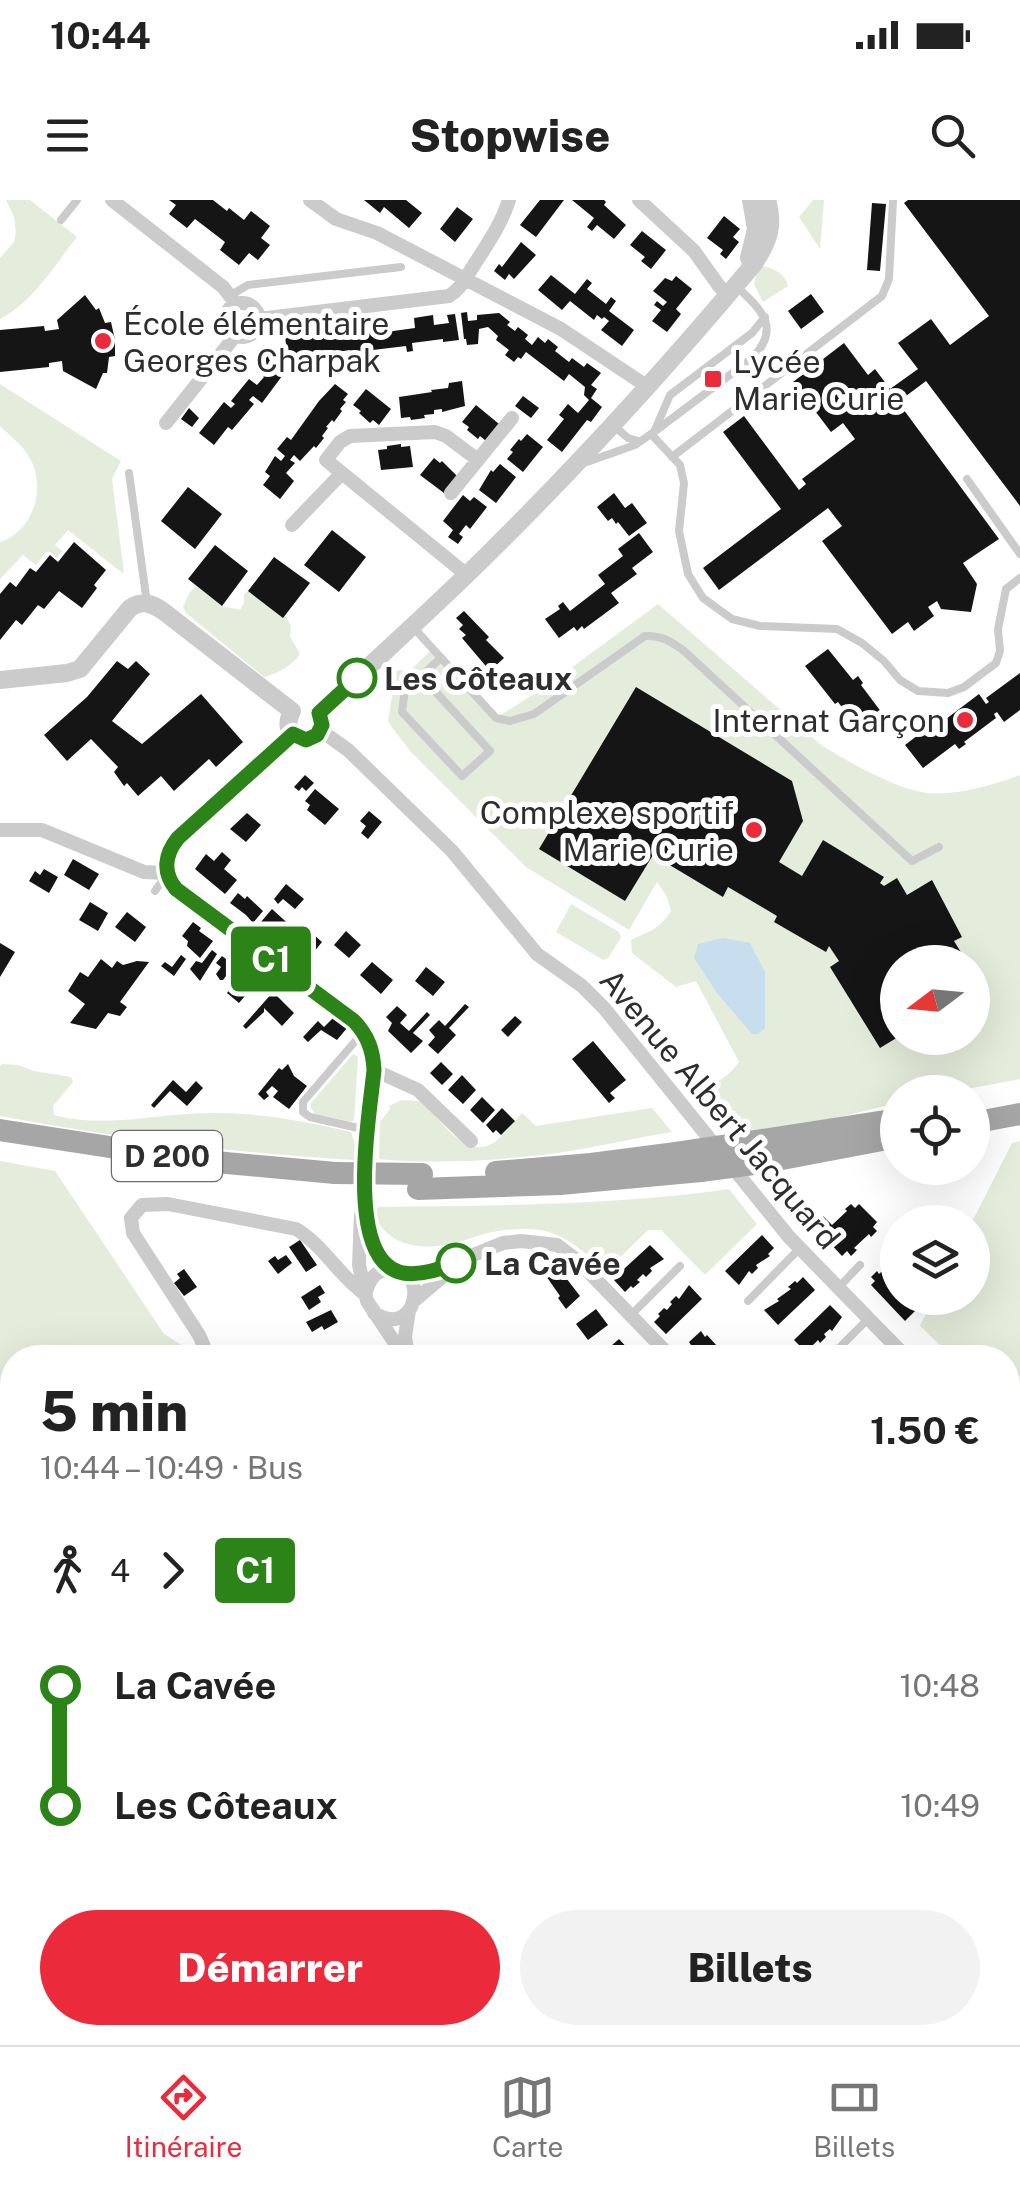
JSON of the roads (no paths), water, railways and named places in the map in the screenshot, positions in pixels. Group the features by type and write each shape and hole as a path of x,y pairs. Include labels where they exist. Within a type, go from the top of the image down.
{"main road":[{"path":"990,1104 1020,1099"},
{"path":"990,1120 1020,1114"},
{"name":"D 200","path":"420,1182 676,1153 880,1123"},
{"name":"D 200","path":"0,1130 334,1180"},
{"name":"D 200","path":"0,1144 177,1172 334,1180 575,1184 701,1172 880,1141"}],"street":[{"path":"112,200 224,287 233,300 256,310 258,328 252,334 235,336 228,329 225,320 233,300"},
{"path":"310,200 336,219 377,234 561,328 648,387"},
{"path":"259,319 442,299 455,293 495,235 509,200"},
{"path":"639,200 694,251 719,286 731,289"},
{"path":"731,289 754,244 756,220 751,200"},
{"path":"292,711 288,724 293,734 306,740 314,737 320,721 574,467 758,257 772,218 767,200"},
{"path":"166,424 235,336"},
{"path":"451,494 512,418"},
{"path":"467,575 326,460 340,442 354,436 427,432 441,433 478,460"},
{"path":"292,524 342,473"},
{"path":"0,680 80,669 130,608 141,602 163,611 292,711"},
{"path":"292,711 312,707 320,721"},
{"name":"Avenue Albert Jacquard","path":"320,721 452,851 537,954 582,986 604,1008 799,1249 895,1345"},
{"path":"293,734 178,838 167,856 168,873 176,889 364,1031 374,1070 359,1228 360,1270 368,1304 397,1345"},
{"path":"0,830 42,830 144,872 168,873"},
{"path":"374,1070 418,1090 471,1141"},
{"path":"364,1200 371,1241 379,1257 414,1288 405,1345"},
{"path":"203,1345 133,1233 131,1218 142,1205 168,1204 296,1229 342,1276 366,1293"},
{"path":"366,1293 376,1274 430,1271 503,1243 532,1241 557,1245 577,1260 659,1345"},
{"path":"374,1312 381,1317 399,1318 461,1261"}],"lane":[{"path":"61,220 77,200"},
{"path":"672,457 882,296 889,279 893,200"},
{"path":"233,300 248,285 400,267"},
{"path":"574,467 642,440 756,354 766,338 765,318 757,305 731,289"},
{"path":"653,433 670,396 752,333 765,318"},
{"path":"613,425 630,439 642,440"},
{"path":"653,433 680,464 684,483 679,531 688,574 703,598 732,619 760,626 837,630 862,643 900,680 918,691 948,693 964,687 996,663 1006,590 1020,578"},
{"path":"129,473 146,603"},
{"path":"967,479 1020,554"},
{"path":"412,626 496,718 510,722 534,714 645,636 666,639 683,650 912,861 939,847"},
{"path":"421,676 490,751 462,776 402,712 405,690 441,658"},
{"path":"155,891 168,873"},
{"path":"364,1031 303,1102 303,1112 368,1130"},
{"path":"748,1301 799,1249"},
{"path":"838,1288 860,1265"},
{"path":"630,1315 680,1266"},
{"path":"842,1345 868,1319"}],"water":[{"path":"723,938 750,943 765,972 765,1028 758,1034 752,1034 717,993 694,958 698,944"}],"place":[{"name":"École élémentaire Georges Charpak","path":"103,341"},
{"name":"Lycée Marie Curie","path":"713,379"},
{"name":"Les Côteaux","path":"357,678"},
{"name":"Internat Garçon","path":"965,720"},
{"name":"Complexe sportif Marie Curie","path":"754,830"},
{"name":"La Cavée","path":"456,1263"}]}
